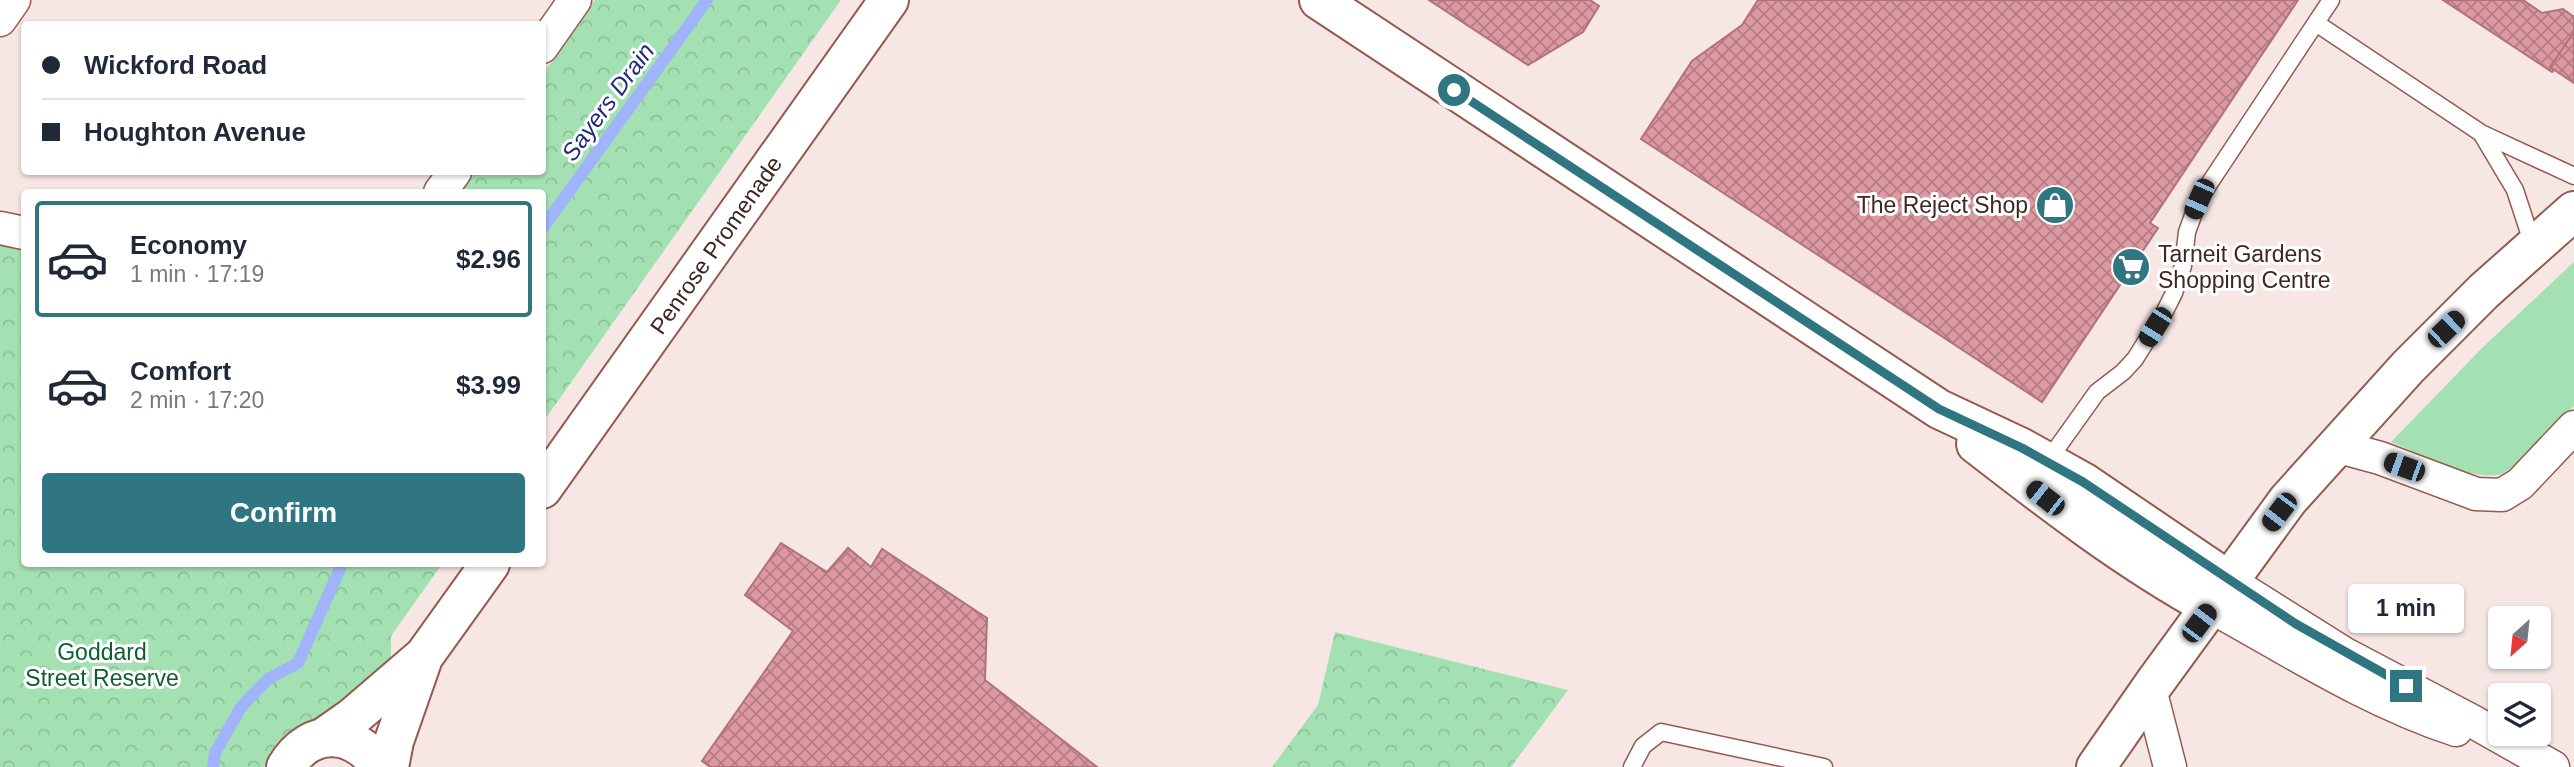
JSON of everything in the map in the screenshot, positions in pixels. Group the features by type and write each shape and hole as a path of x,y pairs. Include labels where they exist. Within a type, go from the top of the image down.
{"street":[{"path":"0,20 14,0"},
{"path":"546,41 575,0"},
{"name":"Penrose Promenade","path":"546,483 889,0"},
{"path":"1326,2 1939,409 1971,440 2039,474 2158,578 2220,594 2346,683 2392,706 2424,720 2524,752 2553,767"},
{"path":"2096,767 2287,500 2408,367 2533,246 2574,211"},
{"path":"0,228 21,232"},
{"path":"2336,446 2380,458 2476,494 2502,495 2520,484 2574,426"},
{"path":"286,767 292,755 353,717 424,656 488,567"},
{"path":"389,767 394,741 424,656"},
{"path":"2150,688 2170,767"},
{"path":"323,738 341,738 357,743 371,753 380,767"}],"lane":[{"path":"2039,474 2097,392 2135,359 2165,311 2183,266 2187,232 2199,199 2331,0"},
{"path":"2316,23 2482,133 2574,176"},
{"path":"2482,133 2515,190 2533,246"},
{"path":"1632,767 1643,746 1661,732 1824,767"}],"green space":[{"path":"595,0 841,0 546,418 546,189 461,189 472,175 546,175 546,70"},
{"name":"Goddard Street Reserve","path":"0,244 21,248 21,567 440,567 391,636 389,662 323,717 286,734 275,745 264,767 0,767"},
{"path":"2574,262 2574,406 2529,452 2511,468 2492,476 2448,466 2391,442 2483,347"},
{"path":"1335,632 1568,690 1511,767 1272,767 1318,705"}],"building":[{"path":"1429,0 1590,0 1599,6 1583,32 1528,65"},
{"path":"1758,0 2298,0 2150,223 2158,228 2042,402 1641,139 1692,61 1742,25"},
{"path":"2443,0 2523,0 2542,13 2563,9 2574,17 2574,32 2550,67 2554,70 2552,72"},
{"path":"2574,32 2574,83 2550,67"},
{"path":"781,543 827,572 848,548 871,567 882,549 987,618 985,680 1097,767 710,767 702,761 793,631 745,595"}],"waterway":[{"name":"Sayers Drain","path":"546,223 707,0"},
{"name":"Sayers Drain","path":"213,767 215,753 241,707 268,679 298,663 341,567"}],"place":[{"name":"The Reject Shop","path":"2055,205"},
{"name":"Tarneit Gardens Shopping Centre","path":"2131,267"}],"route":[{"path":"1454,90 1939,409 2022,448 2083,482 2296,624 2406,686"}]}
